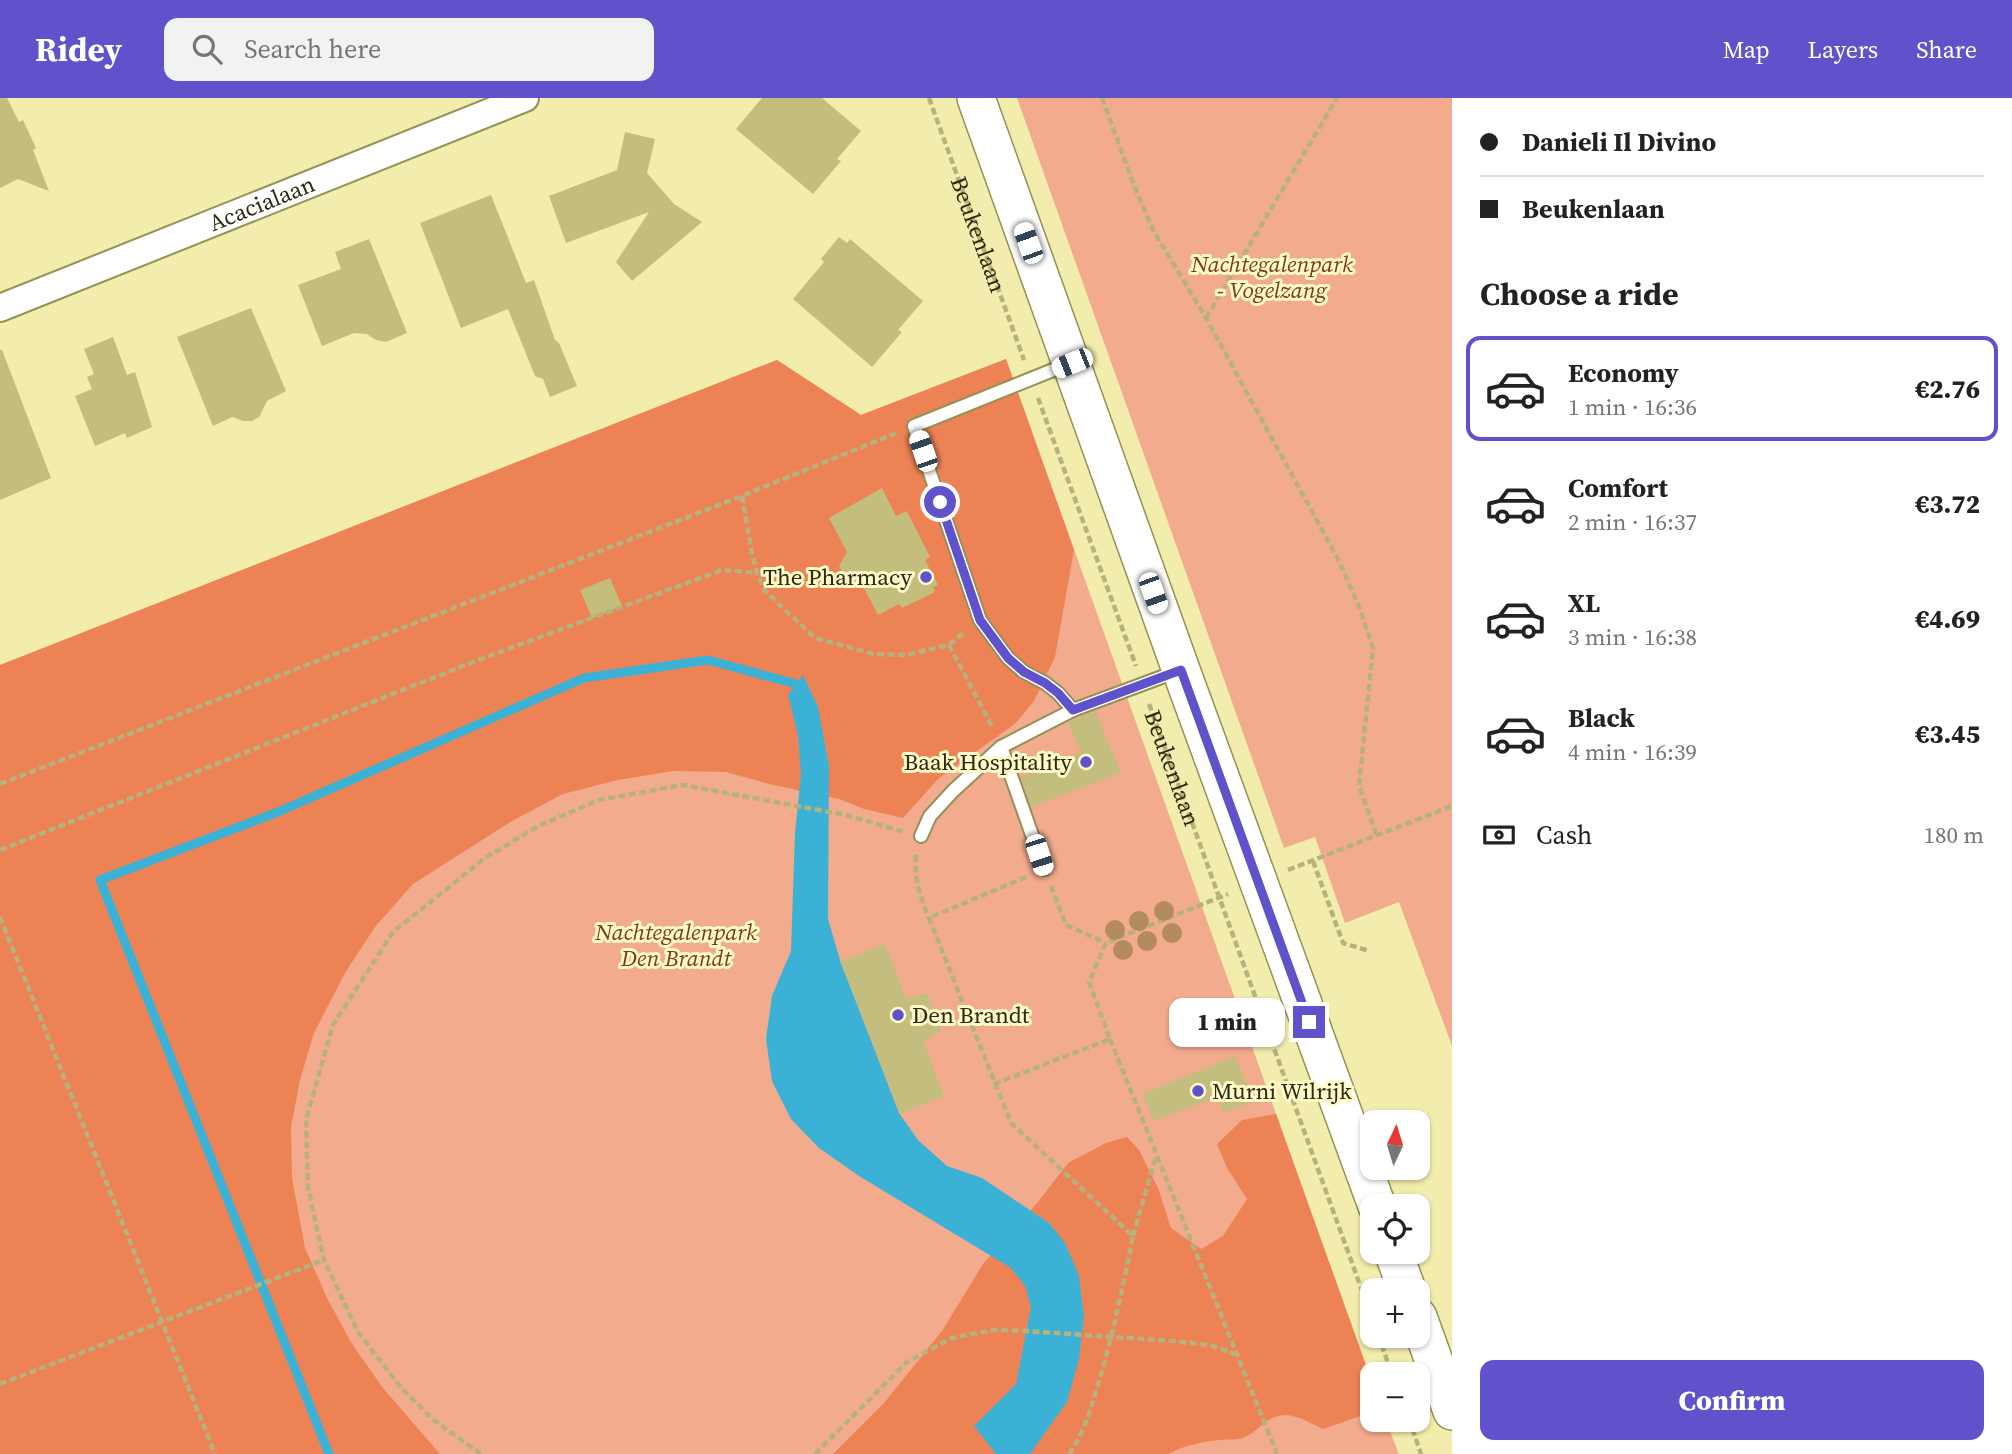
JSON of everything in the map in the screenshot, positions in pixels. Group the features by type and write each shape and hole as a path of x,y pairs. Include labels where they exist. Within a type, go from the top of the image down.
{"street":[{"name":"Acacialaan","path":"0,307 524,98"},
{"name":"Beukenlaan","path":"976,98 1373,1194"},
{"path":"1429,1348 1452,1411"}],"lane":[{"path":"1072,363 914,426 980,620 1008,658 1024,672 1051,688 1073,710"},
{"path":"921,836 930,816 945,799 1001,747 1073,710 1181,670"},
{"path":"1001,747 1044,869"}],"path":[{"name":"Beukenlaan","path":"929,98 1360,1285"},
{"path":"1102,98 1154,232 1206,318 1338,559 1358,604 1373,648 1359,786 1377,836"},
{"path":"1206,318 1337,98"},
{"path":"0,784 742,496 914,426"},
{"path":"742,496 757,573 765,591 815,638 874,654 906,655 949,645 985,711"},
{"path":"0,850 478,660 722,570 757,573"},
{"path":"481,1454 435,1421 402,1389 358,1332 324,1260 308,1188 306,1120 333,1026 393,932 485,858 540,825 599,800 683,785 846,815 921,836 915,872 919,894 1011,1123 1133,1236"},
{"path":"1283,873 1452,806"},
{"path":"1313,861 1343,943 1369,951"},
{"path":"929,918 1044,869 1066,925 1107,943"},
{"path":"1219,898 1107,943 1089,982 1277,1454"},
{"path":"0,917 215,1454"},
{"path":"994,1084 1110,1039"},
{"path":"1069,1454 1089,1416 1112,1338 1133,1236 1156,1154"},
{"path":"0,1384 324,1260"},
{"path":"815,1454 907,1362 952,1338 994,1330 1026,1331 1210,1345 1236,1354"},
{"path":"1413,1432 1421,1454"}],"green space":[{"name":"Nachtegalenpark - Vogelzang","path":"1017,98 1452,98 1452,1046 1399,902 1345,923 1315,837 1284,848"},
{"name":"Nachtegalenpark Den Brandt","path":"1006,359 1365,1362 1360,1362 1360,1432 1390,1432 1399,1454 0,1454 0,665 777,360 861,415"}],"shaded area":[{"path":"1006,359 1074,550 1055,657 1034,701 1016,723 938,779 903,818 864,809 839,799 726,772 673,771 618,780 563,794 512,821 413,884 375,927 345,973 314,1033 300,1080 291,1127 292,1178 305,1248 327,1298 352,1344 383,1388 440,1454 0,1454 0,665 777,360 861,415"},
{"path":"1276,1114 1365,1362 1360,1362 1360,1416 1323,1429 1296,1417 1279,1416 1243,1438 1200,1443 1168,1454 833,1454 884,1403 942,1331 983,1264 1038,1202 1068,1163 1106,1143 1127,1137 1139,1150 1158,1188 1171,1228 1201,1249 1223,1236 1247,1199 1227,1168 1217,1144 1242,1120"}],"water":[{"path":"803,675 818,707 829,766 828,919 840,960 899,1113 918,1140 947,1166 982,1178 1049,1223 1065,1243 1079,1276 1084,1317 1079,1359 1067,1402 1030,1454 996,1454 974,1426 1016,1384 1031,1307 1025,1286 1011,1268 859,1176 819,1148 791,1119 772,1081 766,1039 772,996 791,951 795,833 801,774 798,735 788,695"}],"building":[{"path":"0,98 7,98 19,122 23,120 36,148 33,150 49,191 18,179 0,188"},
{"path":"762,98 822,98 861,131 837,159 841,161 813,194 736,129"},
{"path":"625,132 655,139 647,173 674,204 702,222 632,281 616,262 649,212 566,243 549,196 617,170"},
{"path":"491,195 526,283 534,280 555,340 559,343 577,386 550,397 543,379 535,376 508,309 461,328 420,223"},
{"path":"839,237 847,243 850,239 923,301 898,330 902,332 872,367 793,299 824,262 821,259"},
{"path":"369,239 407,333 386,342 367,334 354,333 322,346 298,285 341,269 335,252"},
{"path":"251,308 286,391 267,401 259,417 252,421 232,417 213,426 177,337"},
{"path":"113,337 127,375 135,372 152,427 127,438 125,433 95,446 75,396 92,389 87,377 94,374 84,349"},
{"path":"0,350 51,478 0,500"},
{"path":"882,488 896,516 907,511 930,557 925,560 938,585 933,587 935,592 902,608 899,604 878,615 862,584 845,577 839,566 847,552 829,518"},
{"path":"610,578 622,606 592,618 580,590"},
{"name":"Baak Hospitality","path":"1095,711 1121,773 1031,807 1021,777 1081,752 1068,722"},
{"name":"Den Brandt","path":"885,944 906,999 927,993 941,1031 923,1041 944,1096 900,1114 840,961"},
{"path":"1235,1056 1254,1101 1223,1113 1218,1097 1154,1121 1142,1094"}],"waterway":[{"path":"329,1454 100,880 278,812 584,678 708,660 796,684"}],"place":[{"name":"The Pharmacy","path":"926,577"},
{"name":"Baak Hospitality","path":"1086,762"},
{"name":"Den Brandt","path":"898,1015"},
{"name":"Murni Wilrijk","path":"1198,1091"}],"route":[{"path":"940,502 980,620 1008,658 1024,672 1058,693 1073,710 1181,670 1309,1022"}]}
